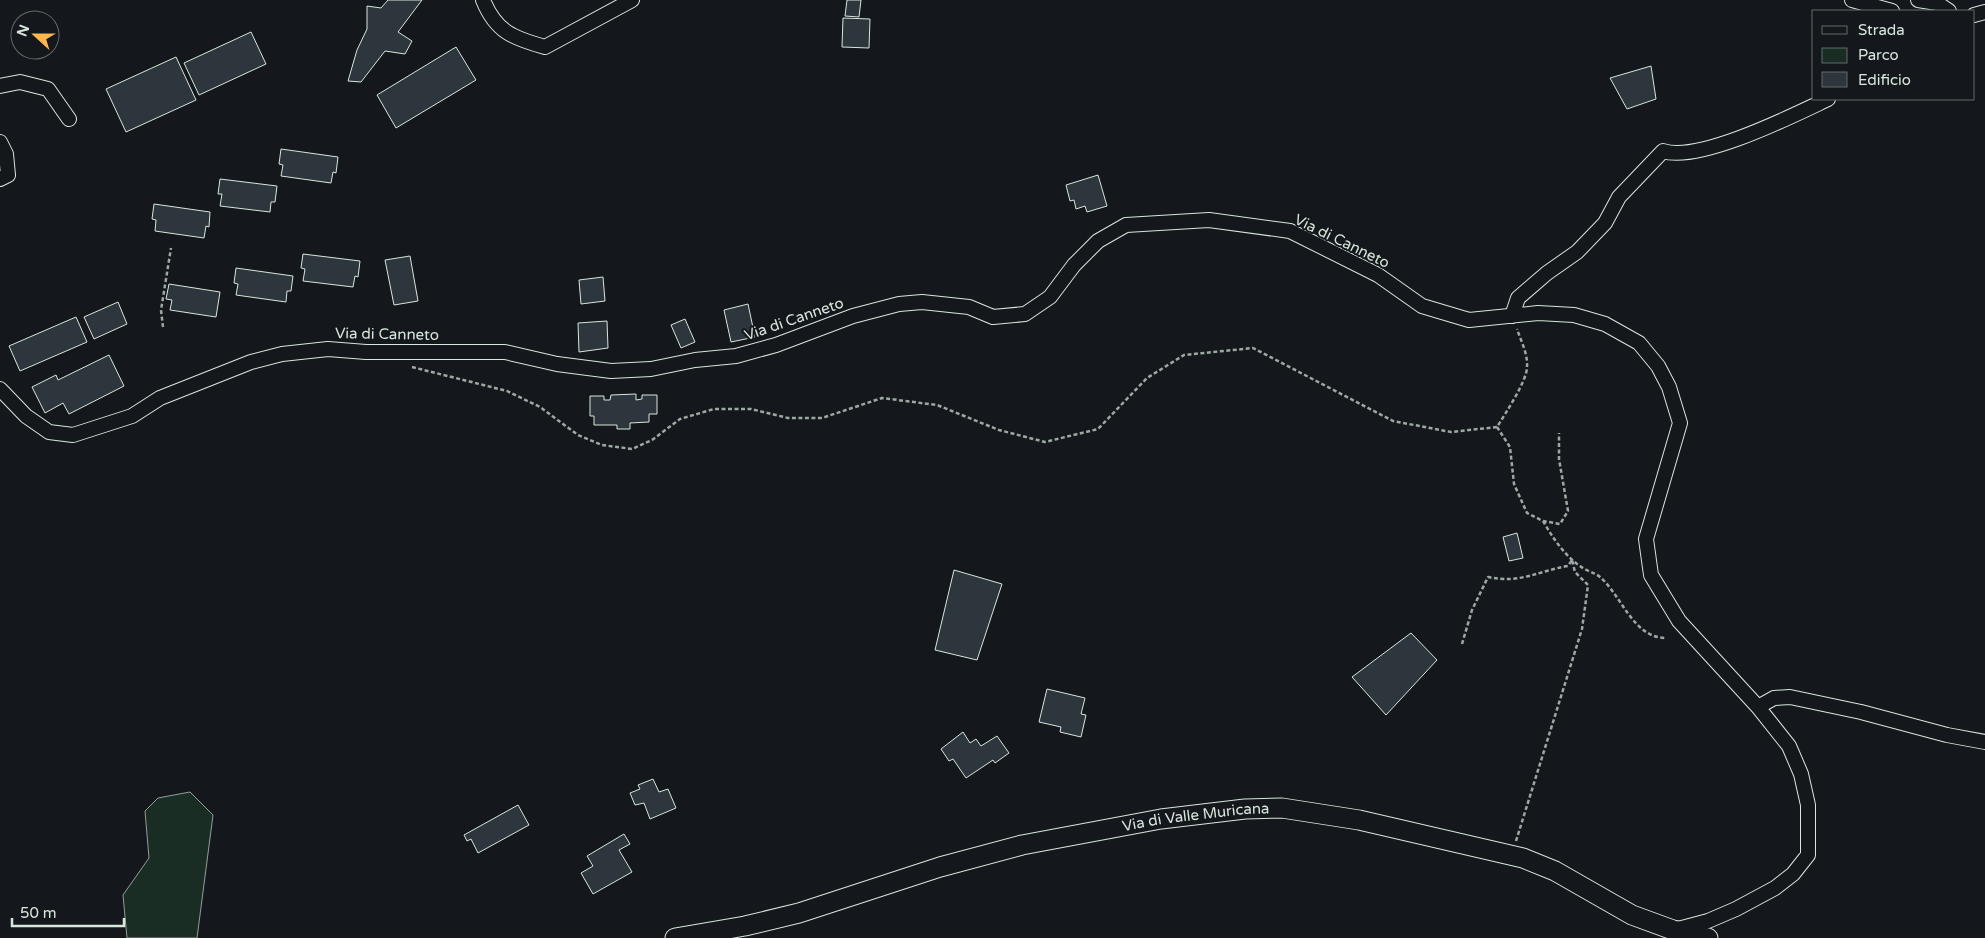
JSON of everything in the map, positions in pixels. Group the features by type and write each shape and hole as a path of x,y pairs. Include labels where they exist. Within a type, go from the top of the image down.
{"street":[{"path":"482,0 496,26 517,39 545,47 632,0"},
{"path":"1852,0 1888,10"},
{"path":"1918,0 1936,3 1947,10"},
{"path":"0,86 20,82 48,90 69,119"},
{"path":"1512,316 1518,298 1547,273 1577,252 1605,223 1619,197 1663,151 1674,155 1705,149 1765,128 1826,100"},
{"path":"0,142 6,154 8,175 0,179"},
{"name":"Via di Canneto","path":"0,389 26,416 49,432 73,435 132,416 160,398 251,362 282,354 328,349 366,352 505,352 557,364 611,371 651,369 695,360 736,356 776,345 853,316 899,304 922,302 969,307 994,317 1025,314 1050,297 1074,265 1098,241 1126,225 1209,220 1290,230 1378,275 1422,306 1469,320 1538,313 1574,315 1605,324 1639,342 1658,366 1670,387 1680,423 1646,539 1651,575 1679,621 1758,707 1789,746 1801,774 1809,816 1808,855 1793,874 1763,895 1708,921 1673,930"},
{"path":"1758,707 1774,698 1790,697 1853,710 1947,736 1985,742"},
{"name":"Via di Valle Muricana","path":"675,938 745,926 799,913 940,867 1008,848 1161,819 1245,809 1282,808 1319,812 1512,854 1545,866 1625,912 1673,930 1708,938"}],"path":[{"path":"163,327 161,310 172,248"},
{"path":"1497,427 1512,404 1528,368 1512,316"},
{"path":"408,366 425,372 507,391 540,407 578,435 602,445 632,449 652,440 680,419 714,409 751,409 788,418 822,418 882,398 937,405 999,430 1045,442 1098,429 1147,378 1184,355 1253,348 1393,421 1451,432 1497,427"},
{"path":"1497,427 1510,447 1514,484 1527,513 1543,521 1560,524 1568,511 1559,458 1558,433"},
{"path":"1543,521 1557,544 1572,560 1603,580 1641,630 1655,638 1666,638"},
{"path":"1462,644 1472,610 1488,577 1502,580 1527,579 1550,569 1568,566 1572,560"},
{"path":"1512,854 1582,629 1588,585 1575,572 1572,560"}],"green space":[{"path":"190,792 213,815 197,938 127,938 123,895 149,858 145,811 158,798"}],"building":[{"path":"388,0 422,0 398,32 412,41 405,54 385,51 361,82 348,81 357,50 367,29 367,6 381,8"},
{"path":"847,0 861,0 859,17 845,16"},
{"path":"843,18 870,19 869,48 842,47"},
{"path":"251,32 266,64 199,95 184,63"},
{"path":"456,47 476,80 396,128 377,95"},
{"path":"176,57 196,100 126,132 106,89"},
{"path":"1651,66 1656,99 1627,109 1610,78"},
{"path":"281,149 338,157 336,173 333,172 331,183 281,176 283,165 279,164"},
{"path":"1098,175 1107,206 1087,212 1085,206 1076,209 1074,200 1070,201 1066,185"},
{"path":"220,179 277,186 275,202 271,202 270,212 220,206 222,194 218,194"},
{"path":"154,204 210,212 209,227 206,226 204,238 155,231 156,220 152,219"},
{"path":"303,254 360,261 358,277 355,276 353,287 303,281 305,269 301,268"},
{"path":"410,256 418,301 394,305 385,260"},
{"path":"236,268 293,276 291,291 287,291 286,302 236,295 238,284 234,283"},
{"path":"603,277 605,301 581,304 579,280"},
{"path":"169,284 220,292 216,317 170,310 172,300 166,299"},
{"path":"118,302 127,324 94,339 84,317"},
{"path":"748,304 755,337 731,342 724,310"},
{"path":"76,317 87,342 20,371 9,346"},
{"path":"685,319 695,342 681,348 671,325"},
{"path":"607,321 608,348 579,352 578,323"},
{"path":"109,355 124,386 69,414 63,403 45,413 32,387 56,375 58,380"},
{"path":"636,394 636,400 642,399 642,395 657,395 657,414 649,414 649,422 630,423 630,429 617,429 617,425 594,425 594,416 590,416 590,396 604,396 604,400 610,400 611,395"},
{"path":"1517,533 1523,558 1509,561 1503,537"},
{"path":"954,570 1002,584 977,660 935,650"},
{"path":"1411,633 1437,660 1386,715 1352,677"},
{"path":"1047,689 1085,698 1081,714 1086,715 1081,737 1060,732 1061,727 1039,722"},
{"path":"963,732 970,743 976,739 981,746 997,736 1009,753 995,763 993,760 966,778 953,759 949,761 941,749"},
{"path":"653,779 659,792 668,789 676,808 650,819 644,803 635,805 630,793 640,789 638,785"},
{"path":"518,805 529,825 478,853 471,839 467,841 464,835"},
{"path":"624,834 630,844 619,850 632,872 593,894 581,873 593,866 587,856"}]}
